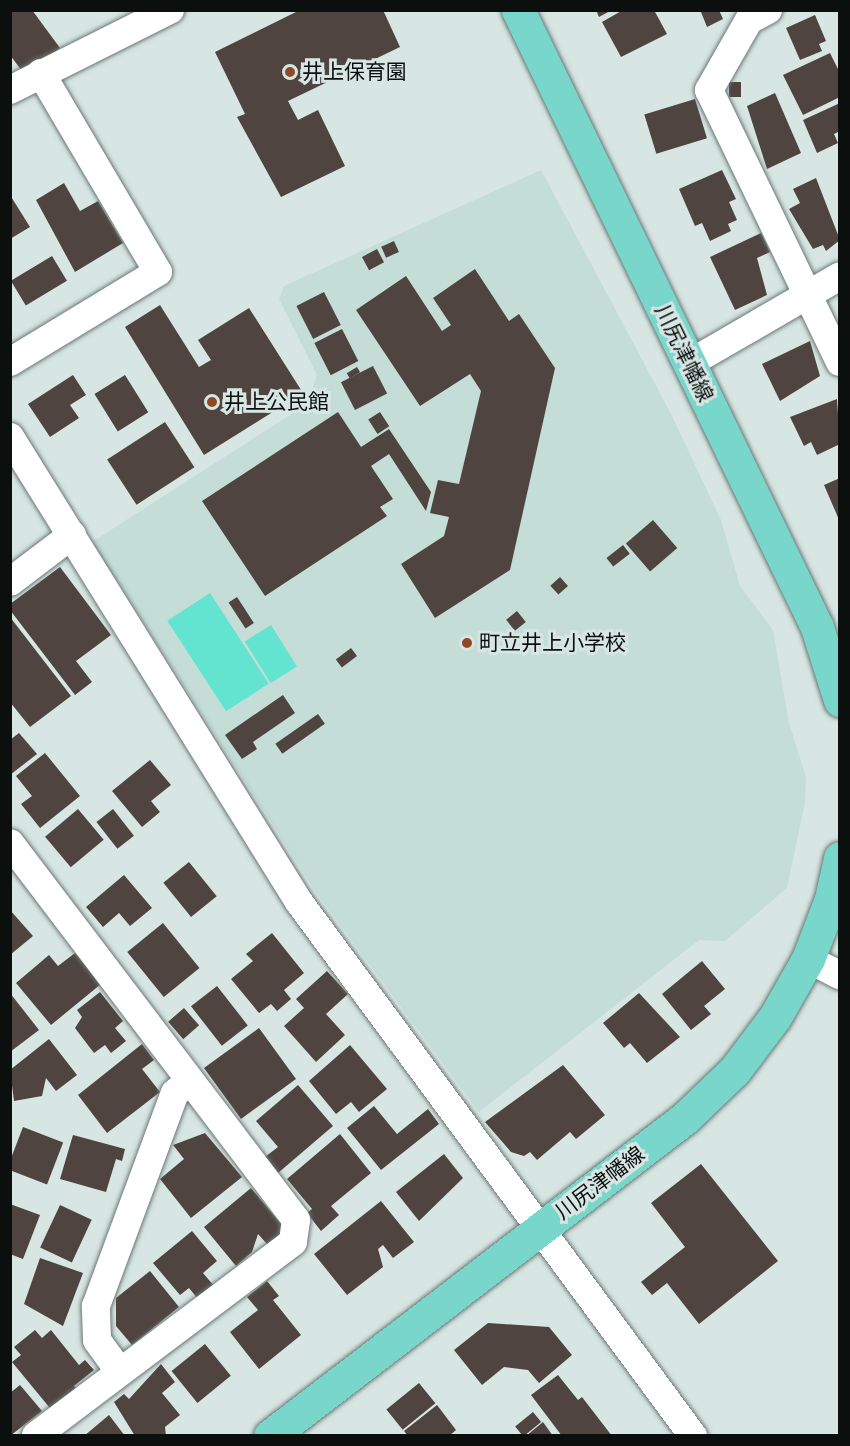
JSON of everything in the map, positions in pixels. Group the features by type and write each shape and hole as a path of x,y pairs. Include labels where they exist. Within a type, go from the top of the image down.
{"main road":[{"name":"川尻津幡線","path":"518,10 817,627 840,700"},
{"name":"川尻津幡線","path":"270,1436 685,1118 735,1070 775,1017 808,959 831,899 840,858"}],"street":[{"path":"10,90 170,10"},
{"path":"768,10 749,20 709,90 806,296 840,362"},
{"path":"10,362 158,272 41,73"},
{"path":"690,363 840,276"},
{"path":"10,437 299,902 693,1436"},
{"path":"10,582 72,536"},
{"path":"10,843 188,1082 296,1220 293,1242 36,1436"},
{"path":"808,959 840,975"},
{"path":"120,1372 97,1340 96,1306 175,1092 188,1082"}],"shaded area":[{"name":"町立井上小学校","path":"541,170 671,414 721,520 740,586 773,630 789,723 806,777 805,802 787,888 725,941 699,940 479,1112 316,892 92,542 307,404 317,375 279,299 284,286"},
{"path":"210,593 269,684 226,711 167,621"},
{"path":"271,625 297,667 271,683 245,641"}],"building":[{"path":"10,10 32,10 60,48 25,75 10,55"},
{"path":"300,10 383,10 400,47 288,101 298,120 318,110 345,166 281,197 237,117 245,114 215,52"},
{"path":"596,10 612,10 599,17"},
{"path":"623,10 654,10 667,34 621,57 602,22"},
{"path":"693,10 719,10 723,19 707,27 701,12"},
{"path":"815,15 826,41 819,44 822,51 800,60 786,28"},
{"path":"830,53 840,73 840,97 803,115 783,75"},
{"path":"729,82 741,82 741,97 729,97"},
{"path":"775,93 801,153 767,169 747,106"},
{"path":"695,99 707,138 656,154 644,114"},
{"path":"840,103 840,131 834,134 838,143 817,153 803,120"},
{"path":"722,170 736,199 729,202 737,220 728,224 731,231 710,241 702,223 695,226 679,189"},
{"path":"816,178 840,240 826,251 823,245 813,249 789,209 800,203 793,189"},
{"path":"64,183 80,211 98,201 123,243 75,272 36,200"},
{"path":"10,195 30,227 10,239"},
{"path":"761,233 770,252 757,258 767,295 735,310 710,257"},
{"path":"394,241 399,252 386,258 381,247"},
{"path":"377,249 384,262 369,270 362,257"},
{"path":"52,256 67,281 26,306 11,281"},
{"path":"475,269 509,321 519,314 555,368 510,570 435,618 401,564 444,536 449,517 430,513 438,480 459,484 481,391 470,374 420,406 356,310 406,276 442,331 451,325 433,298"},
{"path":"324,292 341,325 313,339 296,306"},
{"path":"160,305 199,367 211,360 198,340 249,308 303,393 204,455 125,327"},
{"path":"342,329 358,361 331,375 314,343"},
{"path":"810,341 820,376 780,401 762,364"},
{"path":"373,366 387,394 355,410 341,382"},
{"path":"357,367 360,372 350,378 347,373"},
{"path":"73,375 86,395 70,405 79,418 50,437 28,404"},
{"path":"125,375 148,412 118,431 94,394"},
{"path":"837,399 840,444 817,455 811,442 804,446 790,417"},
{"path":"338,412 361,447 389,429 431,492 426,511 389,454 371,466 393,499 380,507 387,516 265,596 202,501"},
{"path":"380,412 389,426 378,434 368,420"},
{"path":"165,422 194,467 137,505 107,460"},
{"path":"840,478 840,522 824,485"},
{"path":"653,520 677,548 650,572 626,544"},
{"path":"623,545 630,554 613,567 606,558"},
{"path":"60,567 111,635 76,661 92,682 75,695 10,610 10,604"},
{"path":"560,577 568,586 558,595 550,586"},
{"path":"237,597 254,623 245,628 229,602"},
{"path":"517,611 526,622 515,631 506,620"},
{"path":"10,617 71,696 30,727 10,702"},
{"path":"351,648 357,656 342,667 336,659"},
{"path":"283,695 295,713 253,742 257,749 242,759 225,735"},
{"path":"318,714 325,724 282,754 275,744"},
{"path":"19,733 37,754 10,775 10,740"},
{"path":"45,753 80,796 40,828 21,804 32,796 16,776"},
{"path":"150,760 171,785 151,801 160,812 142,827 112,791"},
{"path":"78,809 104,840 71,867 45,837"},
{"path":"113,809 134,836 117,849 96,822"},
{"path":"189,862 217,896 191,917 163,883"},
{"path":"124,875 152,908 130,926 119,913 103,927 86,907"},
{"path":"10,910 33,936 10,955"},
{"path":"163,923 200,968 164,997 127,952"},
{"path":"272,933 304,973 284,990 291,999 277,1011 271,1004 259,1013 231,979 253,961 246,954"},
{"path":"75,953 101,984 51,1025 16,983 49,955 58,966"},
{"path":"702,961 725,989 704,1006 711,1014 691,1030 662,994"},
{"path":"327,971 348,994 326,1014 345,1035 316,1062 284,1026 304,1008 296,999"},
{"path":"217,986 248,1025 222,1046 191,1006"},
{"path":"100,992 123,1021 115,1028 126,1041 111,1053 105,1045 94,1053 75,1028 82,1017 77,1010"},
{"path":"10,993 39,1030 10,1052"},
{"path":"639,993 680,1037 647,1063 630,1043 624,1048 603,1023"},
{"path":"184,1008 199,1025 183,1039 168,1022"},
{"path":"259,1028 296,1079 241,1119 204,1068"},
{"path":"49,1039 77,1075 56,1091 46,1078 42,1096 14,1101 10,1070"},
{"path":"142,1044 154,1060 142,1069 160,1092 107,1133 78,1095"},
{"path":"350,1045 387,1089 359,1112 351,1102 336,1114 309,1081"},
{"path":"563,1065 605,1115 576,1139 570,1132 537,1160 530,1152 524,1156 511,1152 485,1122"},
{"path":"298,1085 333,1126 278,1173 265,1157 278,1147 256,1121"},
{"path":"374,1106 397,1134 428,1109 439,1124 381,1170 347,1128"},
{"path":"23,1127 63,1142 47,1184 10,1170 10,1161"},
{"path":"205,1133 242,1177 191,1218 160,1179 184,1159 173,1145"},
{"path":"340,1134 371,1173 331,1206 339,1215 321,1231 307,1213 312,1209 287,1179"},
{"path":"73,1135 125,1149 122,1161 116,1159 106,1192 60,1179"},
{"path":"444,1154 463,1178 419,1221 396,1192"},
{"path":"701,1164 778,1261 699,1324 667,1283 652,1295 641,1282 685,1247 651,1203"},
{"path":"251,1188 281,1224 280,1235 268,1245 258,1234 252,1252 236,1266 204,1227"},
{"path":"381,1201 414,1242 393,1258 383,1245 378,1249 383,1267 347,1295 314,1254"},
{"path":"10,1204 40,1215 23,1259 10,1254"},
{"path":"60,1205 92,1220 72,1262 40,1248"},
{"path":"192,1231 217,1261 203,1273 214,1286 198,1299 189,1288 180,1295 153,1263"},
{"path":"40,1258 83,1273 63,1326 24,1304"},
{"path":"150,1271 179,1307 132,1345 116,1326 116,1298"},
{"path":"267,1281 279,1296 273,1300 301,1335 259,1369 230,1332 258,1310 247,1297"},
{"path":"488,1323 549,1327 572,1355 539,1383 528,1370 504,1367 482,1385 454,1350"},
{"path":"35,1330 42,1338 51,1330 79,1365 85,1360 94,1370 74,1386 80,1392 54,1413 12,1362 21,1355 14,1347"},
{"path":"205,1344 231,1376 197,1403 172,1371"},
{"path":"161,1364 175,1382 162,1393 180,1415 165,1427 166,1436 135,1436 114,1402 124,1394 129,1399"},
{"path":"558,1375 578,1400 582,1397 612,1436 562,1436 531,1395"},
{"path":"419,1383 435,1403 403,1430 386,1409"},
{"path":"20,1385 42,1411 10,1436 10,1393"},
{"path":"437,1405 456,1430 449,1436 408,1436 404,1431"},
{"path":"533,1412 541,1422 524,1436 515,1426"},
{"path":"109,1415 125,1436 84,1436"},
{"path":"543,1422 553,1436 526,1436"}],"place":[{"name":"井上保育園","path":"290,72"},
{"name":"井上公民館","path":"212,402"},
{"name":"町立井上小学校","path":"467,643"}]}
